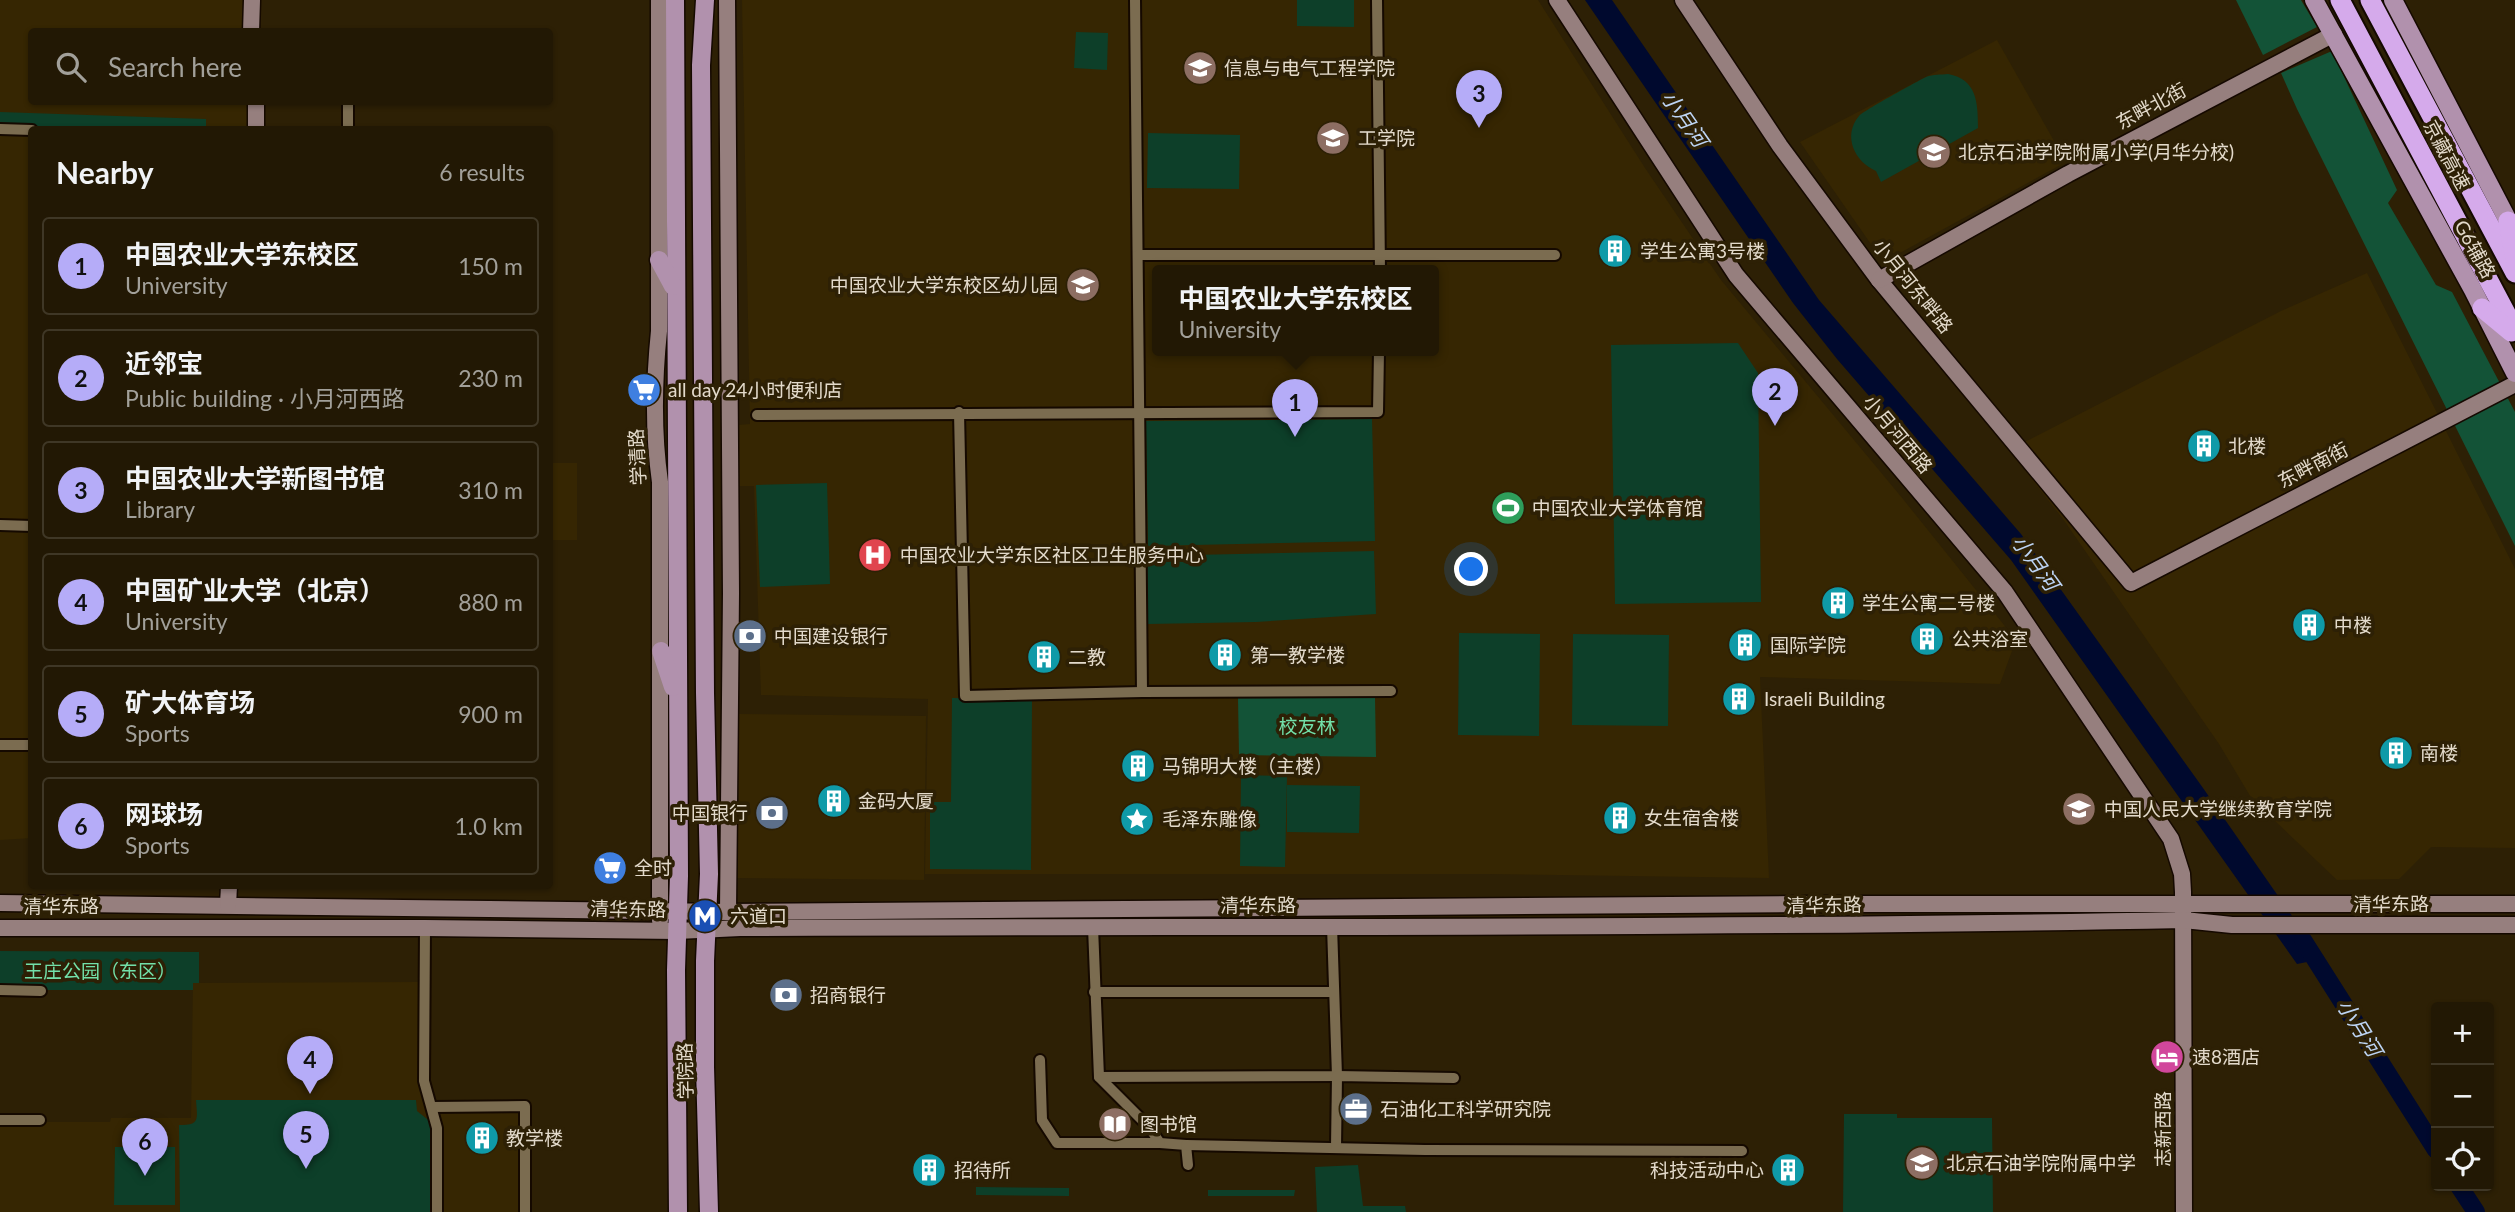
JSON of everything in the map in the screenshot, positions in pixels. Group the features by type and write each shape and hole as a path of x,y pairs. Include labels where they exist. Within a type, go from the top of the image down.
{"highway":[{"name":"京藏高速","path":"2340,0 2515,330"},
{"name":"京藏高速","path":"2370,0 2515,273"},
{"path":"2512,227 2515,260"},
{"path":"2482,308 2515,335"}],"main road":[{"path":"251,0 251,28"},
{"name":"学清路","path":"659,0 659,331 656,368 669,911"},
{"name":"学清路","path":"669,911 677,697 675,0"},
{"path":"705,0 701,65 709,874 707,920"},
{"path":"727,0 731,579 728,912"},
{"name":"小月河西路","path":"1557,0 1735,275 2005,592 2171,839 2182,874 2184,912"},
{"name":"小月河东畔路","path":"1683,0 1780,146 1879,280 2131,583"},
{"name":"G6辅路","path":"2314,0 2515,373"},
{"path":"2393,0 2512,227"},
{"name":"东畔北街","path":"1879,280 2067,174 2334,34"},
{"path":"256,105 256,126"},
{"path":"659,260 675,289"},
{"name":"东畔南街","path":"2131,583 2515,384"},
{"path":"661,651 677,697"},
{"path":"229,889 229,905 243,927"},
{"name":"清华东路","path":"0,903 669,911 707,920 1093,927 1800,926 2184,912 2246,905 2515,904"},
{"path":"1800,904 1800,926"},
{"name":"清华东路","path":"0,928 669,931 728,912 1800,904 2184,912 2260,925 2515,925"},
{"path":"214,927 229,905"},
{"name":"学院路","path":"669,911 678,1212"},
{"name":"志新西路","path":"2183,1212 2184,912"},
{"name":"学院路","path":"707,920 705,1054 709,1212"}],"street":[{"path":"1135,0 1142,692"},
{"path":"1377,0 1380,265"},
{"path":"348,105 348,126"},
{"path":"0,129 28,130"},
{"path":"1138,255 1555,255"},
{"path":"757,415 1378,412 1379,356"},
{"path":"959,412 965,696 1391,691"},
{"path":"0,525 28,526"},
{"path":"0,745 28,745"},
{"path":"1332,926 1337,1076 1336,1147"},
{"path":"1093,927 1099,1077 1149,1126 1160,1143"},
{"path":"425,928 424,1081 437,1128 437,1212"},
{"path":"0,990 41,991"},
{"path":"1094,992 1334,992"},
{"path":"1040,1060 1042,1120 1057,1143 1425,1150 1742,1151"},
{"path":"1099,1077 1454,1078"},
{"path":"432,1107 525,1106 525,1212"},
{"path":"0,1120 40,1121"},
{"path":"1186,1145 1188,1165"}],"shaded area":[{"path":"0,0 253,0 253,28 28,28 28,105 252,105 252,126 28,126 28,838 0,840"},
{"path":"742,0 1538,0 1645,168 1721,280 2016,640 2000,684 1760,677 1769,878 1488,874 925,874 928,699 761,695 754,486 739,486 738,425 750,424"},
{"name":"北京石油学院附属小学(月华分校)","path":"1997,40 2066,162 1898,254 1875,250 1800,142"},
{"path":"2367,273 2515,569 2515,848 2431,847 2399,879 2337,880 2252,799 2219,744 2063,519 2009,450 2281,311"},
{"path":"553,463 577,463 577,540 553,540"},
{"path":"738,714 926,716 924,880 737,878"},
{"path":"420,982 424,1081 432,1107 525,1106 525,1212 0,1212 0,1122 110,1122 111,1118 191,1118 193,983"}],"green space":[{"path":"1297,0 1354,0 1354,27 1297,26"},
{"path":"2236,0 2301,0 2317,27 2263,55"},
{"path":"1076,32 1108,33 1107,70 1074,68"},
{"path":"2332,51 2397,190 2388,203 2436,285 2452,292 2515,412 2515,546 2281,73"},
{"path":"1948,74 1965,81 1974,94 1978,128 1881,182 1876,171 1862,161 1853,148 1851,140 1854,124 1863,113 1926,77"},
{"path":"0,112 206,119 206,126 0,126"},
{"path":"1148,133 1240,135 1239,189 1147,188"},
{"path":"1738,343 1758,373 1761,602 1615,604 1611,345"},
{"path":"1372,419 1375,541 1148,546 1146,421"},
{"path":"827,483 830,584 760,587 756,485"},
{"path":"1374,551 1376,614 1256,622 1148,624 1147,556"},
{"path":"1459,633 1540,634 1539,736 1458,735"},
{"path":"1573,634 1669,635 1668,726 1572,725"},
{"name":"校友林","path":"1375,697 1376,757 1239,755 1238,698"},
{"path":"952,698 1032,699 1031,870 930,869 930,802 951,802"},
{"path":"1241,775 1287,776 1285,867 1240,866"},
{"path":"1287,785 1360,786 1359,833 1287,832"},
{"name":"王庄公园（东区）","path":"0,951 199,952 199,983 193,983 193,990 0,990"},
{"path":"196,1100 416,1100 417,1111 432,1123 431,1212 180,1212 179,1125 191,1124 196,1120"},
{"name":"北京石油学院附属中学","path":"1844,1114 1897,1114 1897,1118 1992,1118 1993,1212 1843,1212"},
{"path":"115,1147 175,1147 175,1205 114,1205"},
{"path":"1358,1165 1363,1206 1405,1206 1406,1212 1317,1212 1315,1167"},
{"path":"976,1187 1069,1188 1069,1196 976,1195"},
{"path":"1208,1190 1295,1190 1294,1196 1208,1196"}],"water":[{"path":"1585,0 1612,0 1819,300 2021,534 2322,959 2297,964 2011,560 1837,359 1793,303"}],"waterway":[{"name":"小月河","path":"2303,940 2431,1142"},
{"name":"小月河","path":"2462,1191 2476,1212"}],"place":[{"name":"信息与电气工程学院","path":"1200,68"},
{"name":"中国农业大学新图书馆","path":"1479,128"},
{"name":"工学院","path":"1333,138"},
{"name":"北京石油学院附属小学(月华分校)","path":"1934,152"},
{"name":"学生公寓3号楼","path":"1615,251"},
{"name":"中国农业大学东校区幼儿园","path":"1083,285"},
{"name":"all day 24小时便利店","path":"644,390"},
{"name":"近邻宝","path":"1775,426"},
{"name":"中国农业大学东校区","path":"1295,437"},
{"name":"北楼","path":"2204,446"},
{"name":"中国农业大学体育馆","path":"1508,508"},
{"name":"中国农业大学东区社区卫生服务中心","path":"875,555"},
{"name":"学生公寓二号楼","path":"1838,603"},
{"name":"中楼","path":"2309,625"},
{"name":"中国建设银行","path":"750,636"},
{"name":"公共浴室","path":"1927,639"},
{"name":"国际学院","path":"1745,645"},
{"name":"第一教学楼","path":"1225,655"},
{"name":"二教","path":"1044,657"},
{"name":"Israeli Building","path":"1739,699"},
{"name":"南楼","path":"2396,753"},
{"name":"马锦明大楼（主楼）","path":"1138,766"},
{"name":"金码大厦","path":"834,801"},
{"name":"中国人民大学继续教育学院","path":"2079,809"},
{"name":"中国银行","path":"772,813"},
{"name":"女生宿舍楼","path":"1620,818"},
{"name":"毛泽东雕像","path":"1137,819"},
{"name":"全时","path":"610,868"},
{"name":"六道口","path":"705,916"},
{"name":"招商银行","path":"786,995"},
{"name":"速8酒店","path":"2167,1057"},
{"name":"中国矿业大学（北京）","path":"310,1094"},
{"name":"石油化工科学研究院","path":"1356,1109"},
{"name":"图书馆","path":"1115,1124"},
{"name":"教学楼","path":"482,1138"},
{"name":"北京石油学院附属中学","path":"1922,1163"},
{"name":"矿大体育场","path":"306,1169"},
{"name":"招待所","path":"929,1170"},
{"name":"科技活动中心","path":"1788,1170"},
{"name":"网球场","path":"145,1176"}]}
